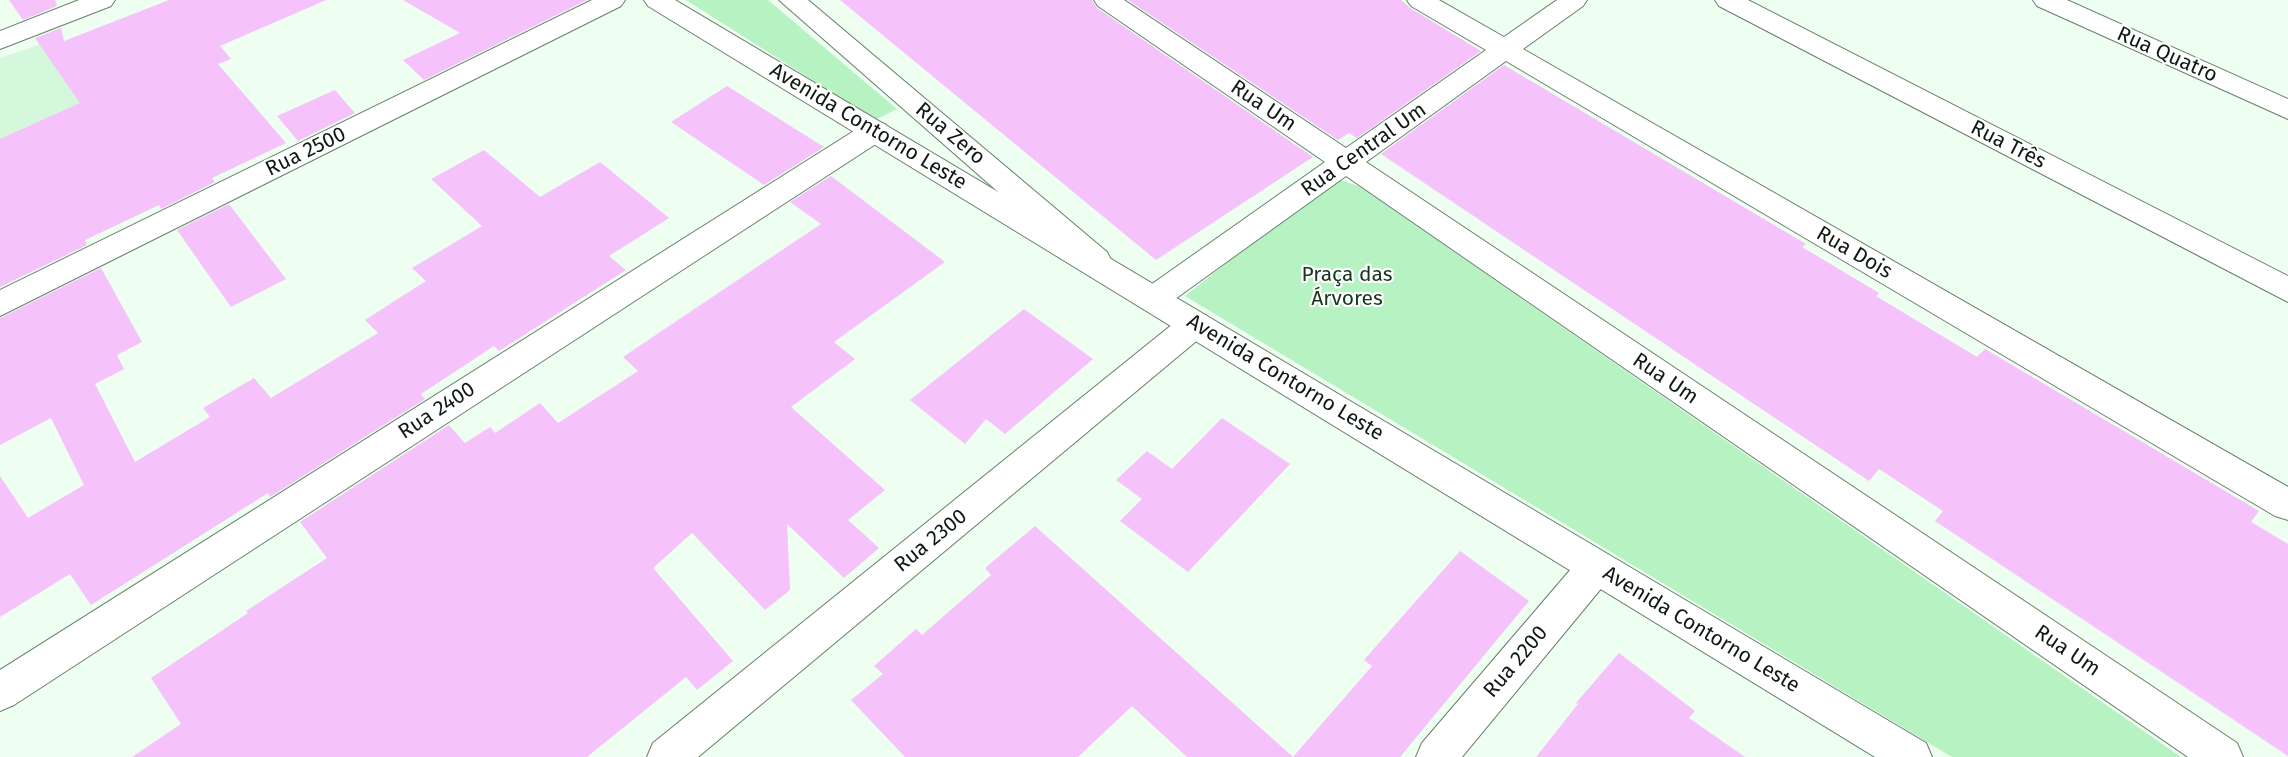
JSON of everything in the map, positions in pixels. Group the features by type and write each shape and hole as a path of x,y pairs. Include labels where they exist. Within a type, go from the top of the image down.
{"street":[{"path":"0,41 102,0"},
{"name":"Rua 2500","path":"0,304 612,0"},
{"name":"Avenida Contorno Leste","path":"657,0 1912,757"},
{"name":"Rua Zero","path":"792,0 1074,240 1106,271"},
{"name":"Rua Um","path":"1107,0 2223,757"},
{"name":"Rua Dois","path":"1420,0 2288,505"},
{"name":"Rua Central Um","path":"1153,299 1574,0"},
{"name":"Rua Três","path":"1728,0 2288,290"},
{"name":"Rua Quatro","path":"2046,0 2288,110"},
{"name":"Rua 2400","path":"0,692 875,131"},
{"name":"Rua 2300","path":"667,757 1195,324"},
{"name":"Rua 2200","path":"1436,757 1596,567"}],"shaded area":[{"path":"41,44 92,119 0,165 0,58"}],"green space":[{"path":"686,0 768,0 897,109 875,120"},
{"name":"Praça das Árvores","path":"1334,178 1361,187 2181,757 1952,757 1185,296"}],"building":[{"path":"9,0 55,0 57,6 23,20"},
{"path":"169,0 326,0 220,46 231,59 218,64 286,143 212,178 215,182 161,209 159,205 85,240 87,245 0,287 0,139 80,103 35,38 61,28 64,41"},
{"path":"403,0 587,0 424,80 403,60 460,33"},
{"path":"840,0 1092,0 1097,8 1313,157 1156,260"},
{"path":"1128,0 1401,0 1410,8 1481,51 1357,138 1349,133 1338,140"},
{"path":"1504,65 1806,244 1802,247 1879,293 1876,296 1977,357 1985,349 2259,511 2251,522 2288,544 2288,756 1935,521 1943,511 1879,469 1869,481 1381,154"},
{"path":"727,86 824,147 764,185 671,122"},
{"path":"335,90 355,113 298,141 277,116"},
{"path":"484,150 540,197 600,162 669,218 609,256 626,270 499,351 494,346 421,394 425,399 270,497 268,493 91,605 70,574 0,617 0,476 28,518 84,485 51,418 0,445 0,318 101,268 142,342 117,355 124,369 95,384 135,462 210,417 203,408 254,378 271,398 378,333 365,320 426,281 412,268 482,226 431,179"},
{"path":"831,176 945,262 834,342 855,359 791,407 885,490 848,520 879,548 844,578 787,524 790,590 765,610 692,533 653,568 733,661 697,690 686,677 587,757 132,757 181,724 151,678 248,613 246,611 327,558 300,522 449,425 465,443 490,427 495,433 540,403 558,423 638,371 623,357 821,224 790,202"},
{"path":"229,204 286,279 231,307 177,230"},
{"path":"1024,309 1093,359 1005,434 986,419 965,444 910,400"},
{"path":"1222,418 1290,464 1188,572 1120,521 1142,499 1116,480 1147,451 1172,469"},
{"path":"1035,526 1293,757 1187,757 1132,706 1078,757 905,757 851,700 883,674 874,666 916,629 922,635 991,575 985,568"},
{"path":"1460,551 1529,601 1400,757 1293,757 1372,666 1364,660"},
{"path":"1619,653 1695,711 1689,718 1745,757 1536,757 1578,704 1576,703"}]}
